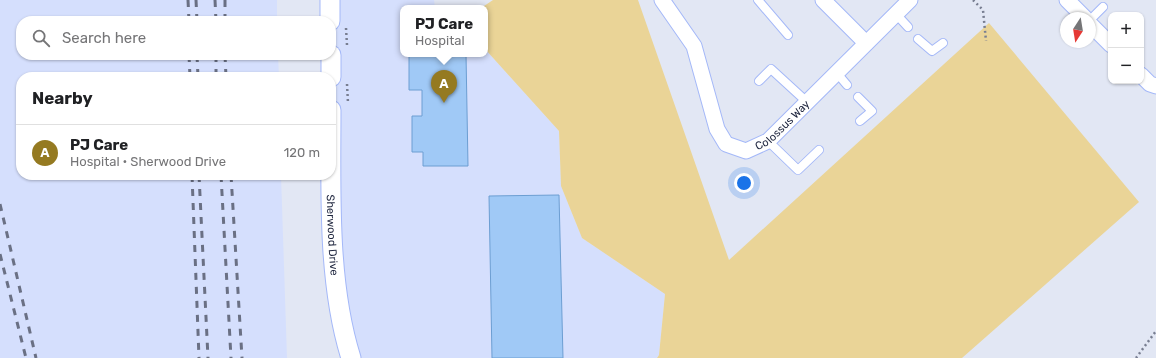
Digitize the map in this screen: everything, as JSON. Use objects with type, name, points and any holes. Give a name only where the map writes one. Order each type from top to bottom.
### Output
[{"type":"street","points":[[330,0],[336,16]]},
{"type":"street","name":"Colossus Way","points":[[662,0],[694,46],[717,129],[726,144],[746,151],[768,140],[910,0]]},
{"type":"street","points":[[823,0],[866,43]]},
{"type":"street","points":[[1067,0],[1078,12]]},
{"type":"street","points":[[1096,30],[1108,42]]},
{"type":"street","points":[[339,51],[339,77]]},
{"type":"street","points":[[1144,78],[1150,84],[1156,86]]},
{"type":"street","name":"Sherwood Drive","points":[[336,145],[339,109]]},
{"type":"street","name":"Sherwood Drive","points":[[333,180],[332,194],[335,275],[346,342],[351,358]]},
{"type":"lane","points":[[758,0],[788,35]]},
{"type":"lane","points":[[1096,14],[1103,7]]},
{"type":"lane","points":[[896,14],[908,27]]},
{"type":"lane","points":[[918,39],[932,51],[943,43]]},
{"type":"lane","points":[[759,81],[771,69],[807,102]]},
{"type":"lane","points":[[836,72],[847,85]]},
{"type":"lane","points":[[858,97],[872,110],[860,122]]},
{"type":"lane","points":[[768,140],[798,170],[819,150]]},
{"type":"path","points":[[973,0],[983,10],[986,41]]},
{"type":"path","points":[[338,22],[339,51]]},
{"type":"path","points":[[339,77],[339,109]]},
{"type":"path","points":[[1136,358],[1156,331]]},
{"type":"shaded area","points":[[0,0],[277,0],[277,16],[16,16],[16,60],[278,60],[279,72],[16,72],[16,180],[281,180],[287,358],[0,358]]},
{"type":"shaded area","points":[[330,0],[434,0],[435,5],[400,5],[400,57],[488,57],[488,52],[559,131],[561,186],[582,238],[665,294],[659,355],[657,358],[351,358],[331,194],[331,180],[336,180],[336,72],[330,72],[330,60],[336,60],[336,16],[330,16]]},
{"type":"shaded area","points":[[493,0],[638,0],[729,260],[989,23],[1139,202],[962,358],[657,358],[659,355],[665,294],[582,238],[561,186],[559,131],[488,52],[488,5],[486,5]]},
{"type":"building","points":[[409,57],[466,57],[468,166],[423,166],[423,152],[412,152],[412,116],[422,116],[422,90],[409,90]]},
{"type":"building","points":[[559,195],[563,358],[492,358],[489,196]]},
{"type":"railway","points":[[188,0],[189,16]]},
{"type":"railway","points":[[196,0],[197,16]]},
{"type":"railway","points":[[215,0],[216,16]]},
{"type":"railway","points":[[225,0],[225,16]]},
{"type":"railway","points":[[189,60],[190,72]]},
{"type":"railway","points":[[197,60],[198,72]]},
{"type":"railway","points":[[216,60],[216,72]]},
{"type":"railway","points":[[225,60],[226,72]]},
{"type":"railway","points":[[192,180],[199,358]]},
{"type":"railway","points":[[199,180],[208,358]]},
{"type":"railway","points":[[221,180],[231,358]]},
{"type":"railway","points":[[231,180],[242,358]]},
{"type":"railway","points":[[0,204],[36,358]]},
{"type":"railway","points":[[0,254],[26,358]]},
{"type":"place","name":"PJ Care","points":[[444,103]]}]
